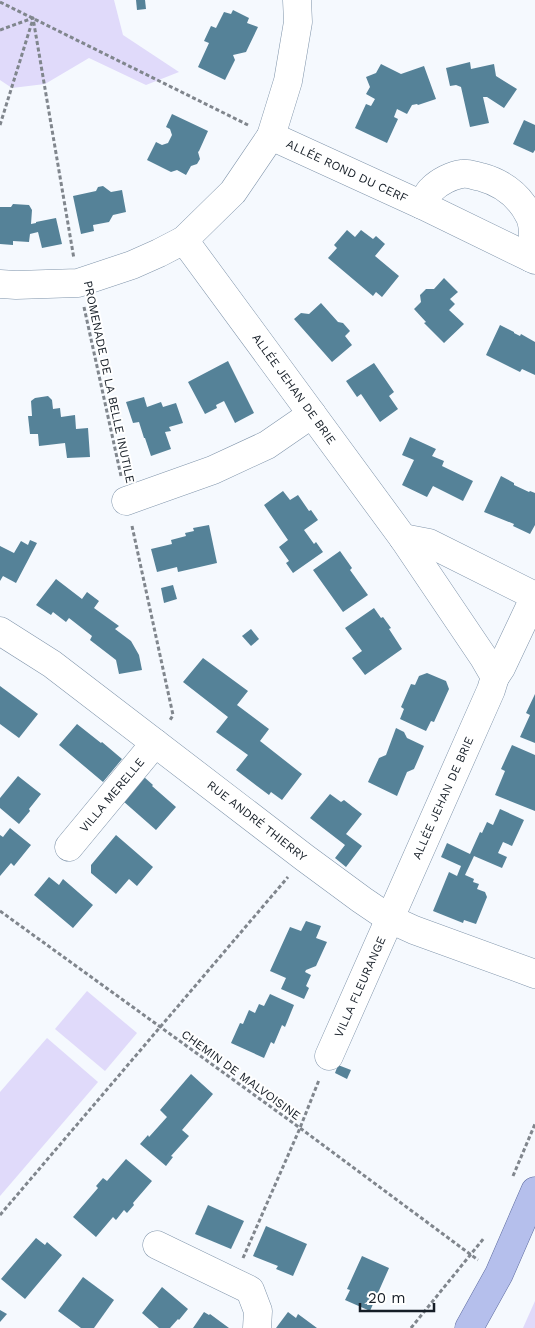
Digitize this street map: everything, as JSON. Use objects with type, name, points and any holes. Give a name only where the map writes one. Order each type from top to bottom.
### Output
[{"type":"main road","points":[[468,1328],[498,1274],[523,1185]]},
{"type":"street","points":[[271,136],[288,82],[298,22],[297,0]]},
{"type":"street","name":"ALLÉE ROND DU CERF","points":[[0,284],[78,283],[132,265],[184,240],[232,192],[271,136],[422,205],[533,259],[534,239],[531,218],[520,201],[508,189],[491,180],[462,174],[446,179],[431,189],[422,205]]},
{"type":"street","name":"ALLÉE JEHAN DE BRIE","points":[[184,240],[403,538],[484,658],[494,677]]},
{"type":"street","points":[[126,501],[212,470],[267,445],[312,414]]},
{"type":"street","name":"ALLÉE JEHAN DE BRIE","points":[[390,919],[491,690],[494,677],[501,668],[535,596],[430,543],[403,538]]},
{"type":"street","name":"RUE ANDRÉ THIERRY","points":[[0,631],[52,664],[304,858],[390,919],[414,930],[535,974]]},
{"type":"street","name":"VILLA MERELLE","points":[[69,847],[155,743]]},
{"type":"street","name":"VILLA FLEURANGE","points":[[329,1056],[390,919]]},
{"type":"street","points":[[157,1244],[250,1290],[258,1311],[256,1328]]},
{"type":"path","points":[[0,2],[271,136]]},
{"type":"path","points":[[0,30],[34,18]]},
{"type":"path","points":[[0,125],[34,18]]},
{"type":"path","name":"PROMENADE DE LA BELLE INUTILE","points":[[34,18],[78,283],[173,715],[155,743]]},
{"type":"path","points":[[0,1215],[304,858]]},
{"type":"path","name":"CHEMIN DE MALVOISINE","points":[[0,911],[300,1128],[471,1255]]},
{"type":"path","points":[[233,1281],[300,1128],[329,1056]]},
{"type":"path","points":[[523,1185],[535,1124]]},
{"type":"path","points":[[411,1328],[488,1234]]},
{"type":"shaded area","points":[[0,0],[114,0],[123,35],[179,72],[146,85],[89,58],[45,84],[12,88],[0,80]]},
{"type":"shaded area","points":[[87,991],[137,1033],[105,1071],[55,1029]]},
{"type":"shaded area","points":[[47,1038],[98,1082],[0,1196],[0,1092]]},
{"type":"shaded area","points":[[535,1301],[535,1328],[523,1328]]},
{"type":"building","points":[[136,0],[145,0],[146,9],[137,10]]},
{"type":"building","points":[[233,10],[249,18],[247,23],[258,27],[246,52],[233,55],[235,60],[225,80],[198,67],[209,43],[204,41],[211,26],[216,28],[224,12],[231,14]]},
{"type":"building","points":[[470,62],[471,69],[494,64],[496,76],[517,89],[504,108],[487,97],[483,97],[489,123],[470,127],[461,87],[456,85],[450,86],[446,68]]},
{"type":"building","points":[[381,64],[401,74],[424,66],[436,99],[412,105],[407,114],[397,109],[394,117],[398,119],[387,143],[355,128],[366,104],[371,106],[375,99],[366,94],[370,87],[366,77],[376,73]]},
{"type":"building","points":[[172,114],[208,131],[198,152],[200,159],[197,164],[191,166],[186,175],[177,170],[171,172],[147,160],[156,142],[162,145],[168,143],[172,135],[170,129],[166,127]]},
{"type":"building","points":[[524,120],[535,125],[535,150],[533,153],[513,144]]},
{"type":"building","points":[[103,186],[111,192],[122,190],[126,212],[113,215],[109,222],[93,225],[94,231],[81,234],[73,196],[96,191],[98,187]]},
{"type":"building","points":[[13,204],[29,205],[32,210],[31,224],[56,218],[62,244],[42,248],[38,232],[30,234],[29,242],[13,241],[13,245],[0,244],[0,207],[11,207]]},
{"type":"building","points":[[347,230],[355,237],[361,230],[373,239],[376,236],[385,244],[375,256],[399,276],[382,297],[376,292],[373,296],[328,258],[337,248],[334,245]]},
{"type":"building","points":[[444,278],[458,292],[450,299],[455,304],[449,310],[464,324],[444,343],[424,323],[426,322],[414,309],[421,302],[420,295],[426,289],[434,289]]},
{"type":"building","points":[[321,303],[338,322],[343,323],[350,331],[345,336],[352,345],[332,362],[294,319],[301,313],[309,314]]},
{"type":"building","points":[[500,325],[535,342],[535,375],[522,369],[520,372],[486,355]]},
{"type":"building","points":[[228,361],[254,413],[235,423],[224,401],[216,405],[217,408],[205,414],[188,382]]},
{"type":"building","points":[[374,363],[394,392],[389,396],[398,409],[380,422],[361,394],[357,397],[346,381]]},
{"type":"building","points":[[48,396],[52,400],[53,409],[60,408],[61,417],[75,415],[76,429],[88,428],[90,457],[67,458],[65,443],[39,446],[38,434],[30,434],[28,416],[32,416],[31,401],[35,398]]},
{"type":"building","points":[[144,397],[147,407],[161,402],[163,407],[176,403],[183,423],[169,427],[171,431],[165,432],[171,449],[151,456],[139,422],[133,423],[126,402]]},
{"type":"building","points":[[410,437],[436,449],[432,456],[444,461],[442,466],[473,481],[463,501],[433,486],[427,497],[402,485],[414,460],[402,455]]},
{"type":"building","points":[[501,476],[514,483],[514,485],[535,493],[535,525],[530,534],[513,526],[514,524],[484,512]]},
{"type":"building","points":[[283,491],[290,500],[298,495],[318,520],[304,530],[314,544],[316,542],[323,552],[293,573],[286,563],[289,561],[279,547],[288,540],[264,505]]},
{"type":"building","points":[[209,525],[217,563],[178,572],[177,567],[157,572],[151,549],[172,544],[171,540],[186,536],[185,533],[194,531],[193,528]]},
{"type":"building","points":[[30,540],[37,543],[16,583],[3,576],[0,581],[0,546],[14,553],[21,541],[28,545]]},
{"type":"building","points":[[340,551],[352,568],[350,570],[368,595],[343,612],[313,570]]},
{"type":"building","points":[[56,579],[82,599],[87,592],[99,601],[94,608],[119,626],[115,629],[131,641],[139,655],[142,670],[119,674],[116,660],[90,640],[92,636],[69,618],[66,622],[53,612],[51,615],[36,605]]},
{"type":"building","points":[[173,585],[177,599],[164,603],[161,588]]},
{"type":"building","points":[[374,608],[391,628],[389,629],[402,649],[365,675],[352,658],[362,651],[345,628]]},
{"type":"building","points":[[251,629],[259,639],[251,646],[242,636]]},
{"type":"building","points":[[203,658],[248,691],[237,705],[269,729],[260,741],[302,774],[282,800],[271,792],[269,795],[236,770],[248,755],[216,732],[228,717],[183,682]]},
{"type":"building","points":[[427,673],[446,681],[449,689],[434,722],[431,721],[426,731],[400,719],[404,709],[401,707],[411,684],[415,685],[419,676]]},
{"type":"building","points":[[0,686],[38,714],[19,738],[0,724]]},
{"type":"building","points":[[535,694],[535,743],[520,737],[530,715],[526,713]]},
{"type":"building","points":[[77,724],[122,759],[103,782],[59,745]]},
{"type":"building","points":[[396,728],[404,732],[407,738],[424,746],[414,769],[407,772],[397,796],[368,782],[379,758],[386,755]]},
{"type":"building","points":[[512,745],[535,755],[535,811],[495,795],[505,771],[501,769]]},
{"type":"building","points":[[18,776],[41,794],[19,824],[0,808],[0,798]]},
{"type":"building","points":[[144,777],[176,807],[156,830],[123,801]]},
{"type":"building","points":[[330,794],[341,802],[344,800],[362,814],[346,834],[362,846],[346,867],[335,858],[345,845],[310,818]]},
{"type":"building","points":[[500,809],[524,820],[512,846],[503,842],[498,853],[507,857],[502,868],[474,856],[465,875],[474,879],[473,882],[479,884],[477,889],[485,892],[487,897],[476,924],[464,920],[463,923],[433,911],[449,872],[457,876],[461,866],[441,857],[447,843],[470,854],[480,832],[482,833],[487,822],[493,825]]},
{"type":"building","points":[[10,828],[31,845],[14,866],[11,863],[0,876],[0,835],[3,837]]},
{"type":"building","points":[[116,835],[153,867],[137,886],[129,879],[116,894],[91,873],[91,865]]},
{"type":"building","points":[[49,877],[59,885],[63,879],[93,905],[73,928],[34,895]]},
{"type":"building","points":[[306,921],[321,926],[316,938],[327,942],[316,966],[305,972],[311,975],[306,986],[309,988],[304,999],[281,989],[286,978],[270,971],[290,927],[301,931]]},
{"type":"building","points":[[270,994],[294,1005],[285,1027],[282,1025],[274,1044],[271,1042],[264,1058],[231,1043],[240,1023],[243,1024],[249,1010],[255,1013],[259,1004],[264,1006]]},
{"type":"building","points":[[338,1065],[351,1070],[347,1079],[335,1073]]},
{"type":"building","points":[[191,1074],[213,1094],[182,1130],[189,1136],[171,1156],[173,1157],[166,1166],[140,1144],[167,1117],[160,1110]]},
{"type":"building","points":[[126,1159],[152,1181],[127,1213],[124,1210],[116,1220],[113,1217],[96,1237],[73,1217],[98,1188],[96,1186],[103,1178],[107,1181]]},
{"type":"building","points":[[208,1205],[244,1221],[231,1249],[195,1234]]},
{"type":"building","points":[[266,1226],[307,1244],[293,1276],[276,1269],[278,1266],[253,1256]]},
{"type":"building","points":[[36,1238],[45,1245],[47,1242],[62,1255],[25,1299],[1,1279]]},
{"type":"building","points":[[362,1256],[389,1268],[370,1311],[345,1300],[350,1290],[347,1289]]},
{"type":"building","points":[[83,1277],[114,1300],[94,1328],[81,1328],[58,1311]]},
{"type":"building","points":[[162,1287],[188,1309],[170,1328],[159,1328],[142,1313]]},
{"type":"building","points":[[0,1310],[7,1314],[0,1322]]},
{"type":"building","points":[[204,1312],[210,1314],[229,1328],[193,1328]]},
{"type":"building","points":[[288,1312],[296,1318],[298,1314],[317,1328],[276,1328]]}]
